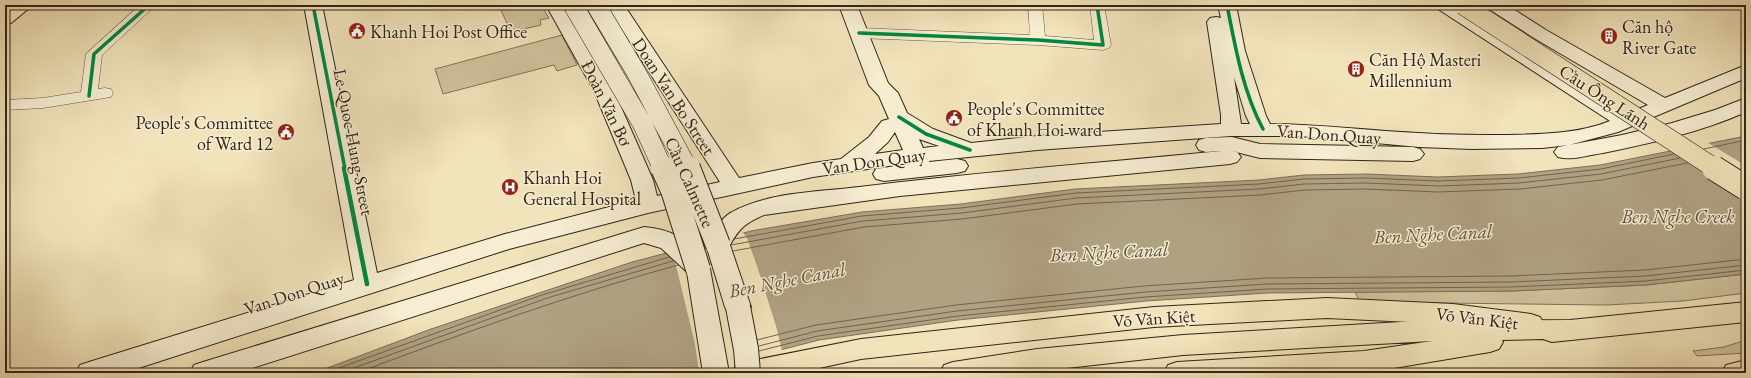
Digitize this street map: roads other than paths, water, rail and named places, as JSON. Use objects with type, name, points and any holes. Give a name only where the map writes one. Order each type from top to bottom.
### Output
[{"type":"main road","points":[[5,19],[24,5]]},
{"type":"main road","name":"Le Quoc Hung Street","points":[[313,5],[367,284]]},
{"type":"main road","name":"Đoàn Văn Bơ","points":[[555,5],[604,91],[642,180],[648,205]]},
{"type":"main road","name":"Cầu Calmette","points":[[573,5],[643,125],[673,190],[698,269],[716,373]]},
{"type":"main road","name":"Cầu Calmette","points":[[596,5],[636,72],[685,162],[718,245],[738,307],[746,349],[748,373]]},
{"type":"main road","name":"Doan Van Bo Street","points":[[615,5],[733,186]]},
{"type":"main road","points":[[848,5],[879,85],[877,95],[894,121],[912,163]]},
{"type":"main road","points":[[1213,5],[1230,120]]},
{"type":"main road","points":[[1227,5],[1236,51],[1259,121]]},
{"type":"main road","points":[[1444,5],[1625,121]]},
{"type":"main road","name":"Cầu Ông Lãnh","points":[[1463,5],[1746,188]]},
{"type":"main road","name":"Cầu Ông Lãnh","points":[[1480,5],[1746,175]]},
{"type":"main road","points":[[1495,5],[1540,34],[1662,106]]},
{"type":"main road","name":"Van Don Quay","points":[[138,373],[417,282],[579,236],[732,199],[844,179],[970,150],[1230,120],[1259,121],[1299,130],[1434,141],[1534,141],[1569,138],[1611,128],[1746,71]]},
{"type":"main road","points":[[1579,92],[1621,82]]},
{"type":"main road","name":"Van Don Quay","points":[[89,373],[367,284],[505,242],[648,205],[733,186],[845,165],[912,163],[1178,146],[1232,144],[1260,151],[1487,156],[1542,155],[1601,148],[1635,140],[1701,122],[1746,104]]},
{"type":"main road","points":[[894,121],[970,150]]},
{"type":"main road","points":[[845,165],[876,144],[894,121]]},
{"type":"main road","points":[[718,245],[726,230],[738,218],[758,209],[776,205],[900,188],[1238,156],[1260,151]]},
{"type":"main road","points":[[203,373],[636,237],[650,236],[663,239],[673,245],[698,269]]},
{"type":"main road","name":"Võ Văn Kiệt","points":[[745,373],[862,349],[1154,317],[1327,308],[1453,314],[1566,329]]},
{"type":"main road","name":"Võ Văn Kiệt","points":[[1177,373],[1364,362],[1566,329],[1746,312]]},
{"type":"main road","points":[[953,373],[1037,360],[1183,345],[1418,332],[1566,329]]},
{"type":"main road","points":[[1735,373],[1746,371]]},
{"type":"street","points":[[5,105],[32,105],[97,94],[94,54],[149,5]]},
{"type":"street","points":[[1035,5],[1038,40]]},
{"type":"street","points":[[859,33],[1103,44],[1098,5]]},
{"type":"water","name":"Ben Nghe Creek","points":[[1746,136],[1746,274],[1646,285],[1512,291],[1267,293],[1146,301],[958,320],[819,340],[691,373],[314,373],[431,329],[632,262],[751,231],[862,212],[961,204],[1075,189],[1259,180],[1304,175],[1366,174],[1438,177],[1518,174],[1600,165]]},
{"type":"place","name":"Khanh Hoi Post Office","points":[[357,31]]},
{"type":"place","name":"Căn hộ River Gate","points":[[1609,36]]},
{"type":"place","name":"Căn Hộ Masteri Millennium","points":[[1356,69]]},
{"type":"place","name":"People's Committee of Khanh Hoi ward","points":[[954,118]]},
{"type":"place","name":"People's Committee of Ward 12","points":[[286,132]]},
{"type":"place","name":"Khanh Hoi General Hospital","points":[[510,187]]},
{"type":"water label","name":"Ben Nghe Canal","points":[[1433,234]]},
{"type":"water label","name":"Ben Nghe Canal","points":[[1109,252]]},
{"type":"water label","name":"Ben Nghe Canal","points":[[787,280]]}]
